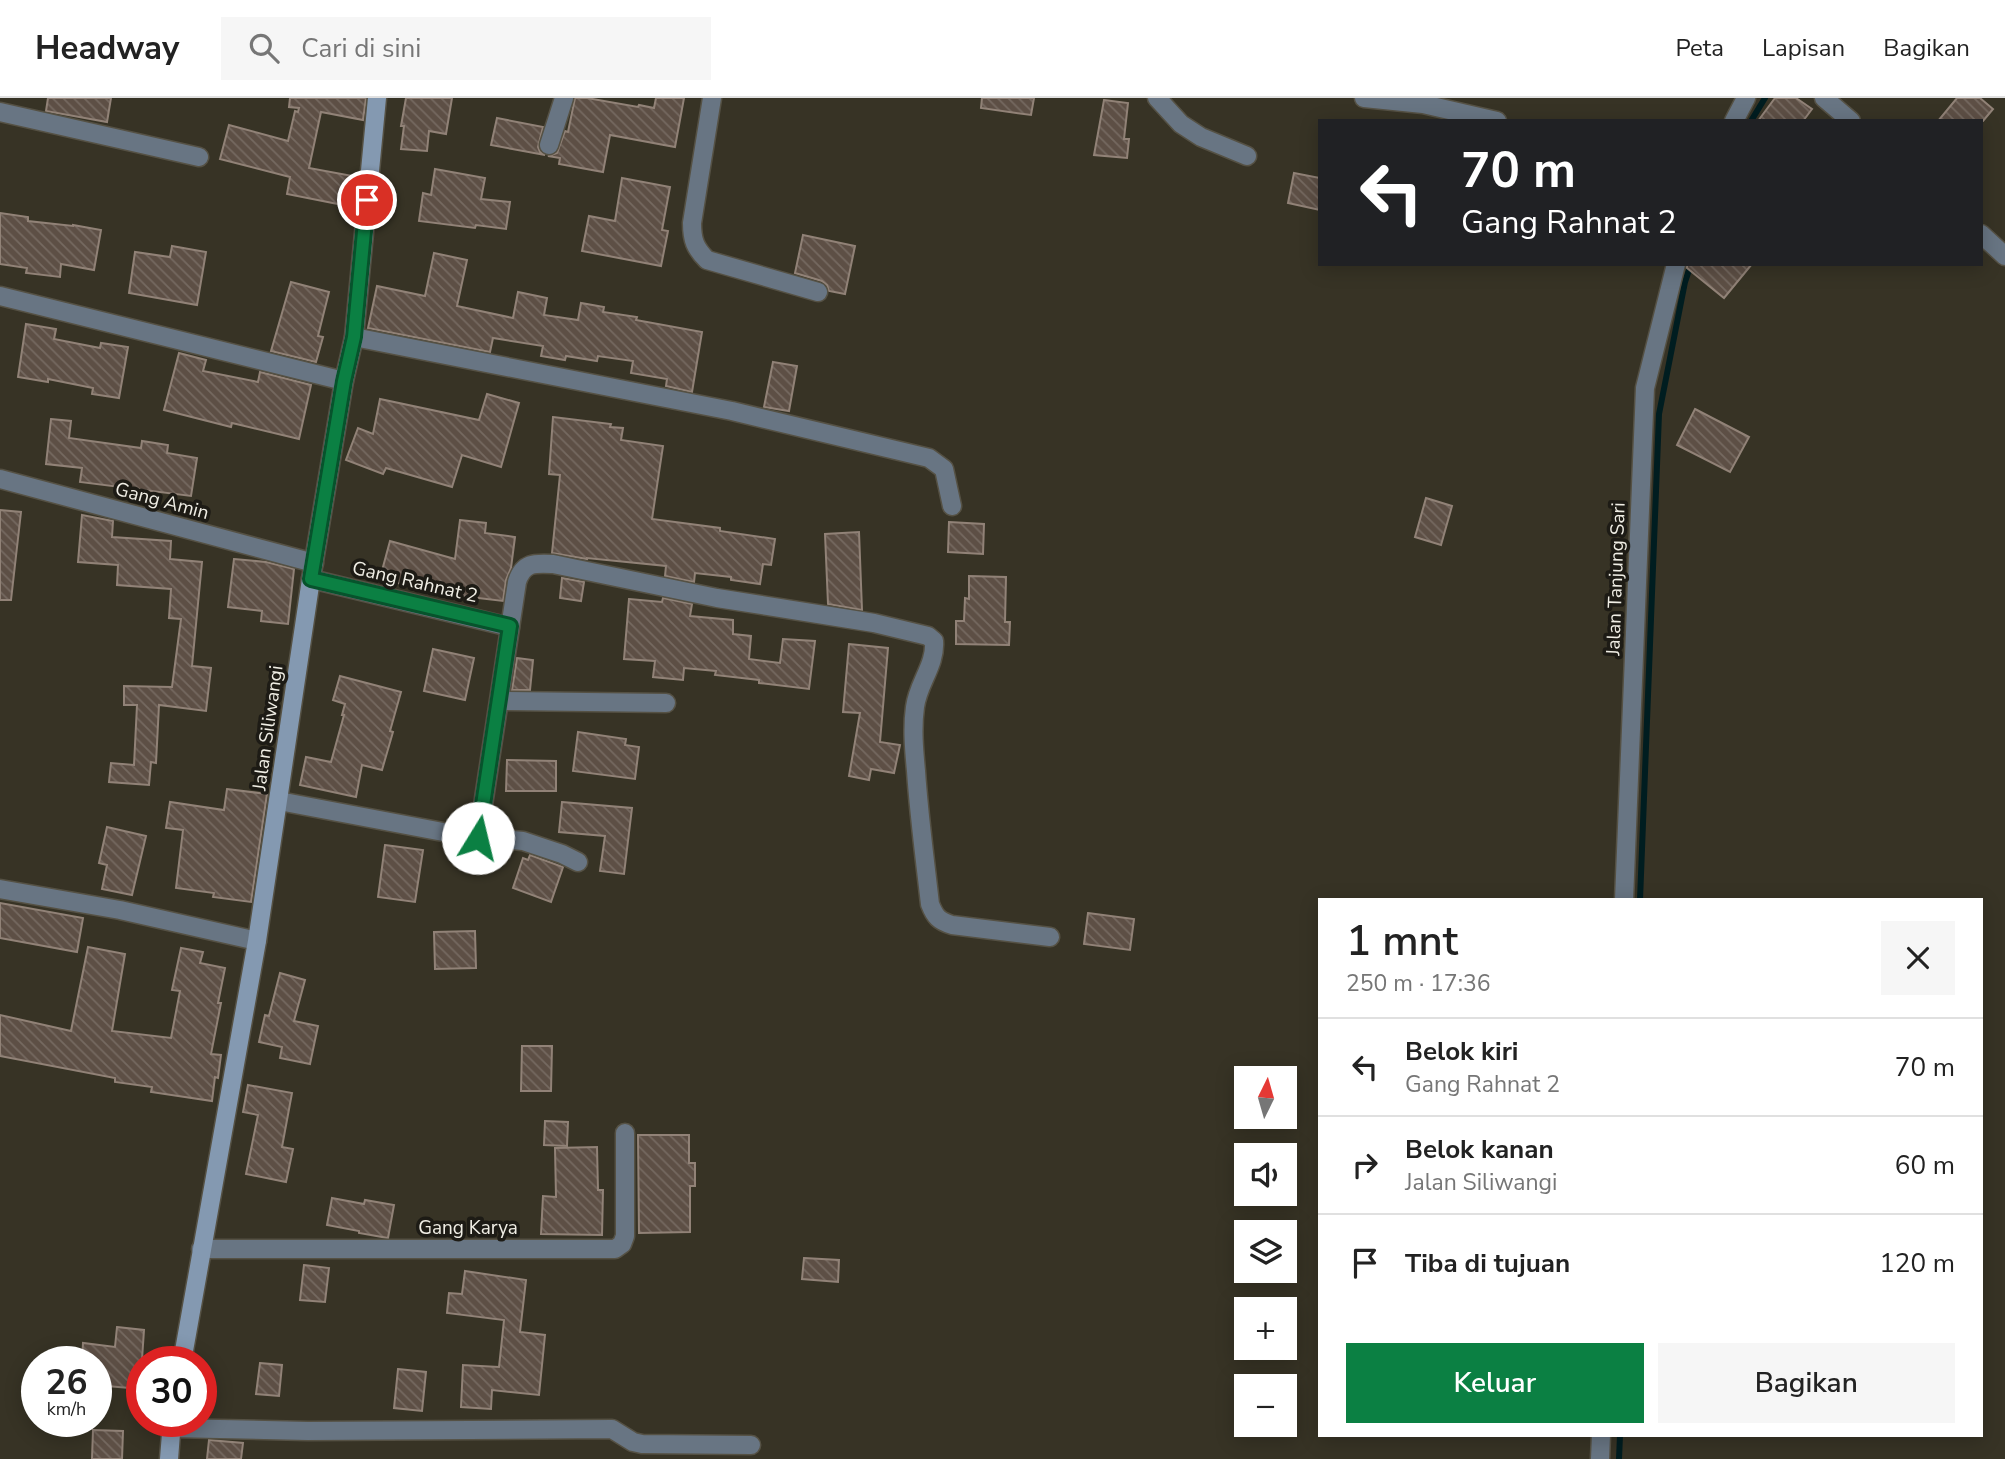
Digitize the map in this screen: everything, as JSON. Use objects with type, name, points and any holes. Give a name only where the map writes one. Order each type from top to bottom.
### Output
[{"type":"street","name":"Jalan Siliwangi","points":[[185,1346],[257,941],[312,571],[354,337],[377,98]]},
{"type":"street","points":[[549,145],[564,98]]},
{"type":"street","points":[[712,98],[692,223],[692,239],[697,250],[707,260],[818,292]]},
{"type":"street","points":[[1157,98],[1181,124],[1201,137],[1247,156]]},
{"type":"street","points":[[1363,98],[1423,104],[1488,119]]},
{"type":"street","points":[[1735,119],[1746,98]]},
{"type":"street","points":[[1824,98],[1849,119]]},
{"type":"street","points":[[0,112],[199,158]]},
{"type":"street","points":[[1983,236],[2005,256]]},
{"type":"street","name":"Jalan Tanjung Sari","points":[[1624,898],[1645,388],[1676,266]]},
{"type":"street","points":[[0,296],[344,381]]},
{"type":"street","points":[[354,337],[732,411],[929,458],[944,469],[952,506]]},
{"type":"street","name":"Gang Amin","points":[[0,480],[312,571]]},
{"type":"street","points":[[478,838],[520,572],[537,563],[553,564],[717,598],[874,623],[928,636],[934,640],[932,662],[919,689],[915,705],[914,736],[919,811],[930,904],[934,915],[952,925],[1050,937]]},
{"type":"street","name":"Gang Rahnat 2","points":[[312,571],[510,626]]},
{"type":"street","points":[[500,701],[666,703]]},
{"type":"street","points":[[279,801],[478,838],[523,841],[562,853],[578,862]]},
{"type":"street","points":[[0,889],[120,910],[257,941]]},
{"type":"street","name":"Gang Karya","points":[[201,1249],[615,1249],[622,1244],[625,1236],[625,1133]]},
{"type":"street","points":[[217,1426],[308,1431],[611,1429],[642,1444],[751,1445]]},
{"type":"street","points":[[169,1459],[170,1437]]},
{"type":"street","points":[[1600,1459],[1601,1437]]},
{"type":"building","points":[[48,98],[111,98],[107,122],[46,111]]},
{"type":"building","points":[[290,98],[366,98],[363,120],[321,112],[309,168],[358,177],[353,207],[287,194],[290,177],[220,159],[229,125],[288,141],[295,111],[298,112],[299,108],[289,107]]},
{"type":"building","points":[[406,98],[452,98],[446,134],[429,131],[427,151],[401,149],[404,126],[401,126]]},
{"type":"building","points":[[575,98],[654,108],[656,98],[684,98],[675,147],[610,135],[603,172],[559,164],[560,158],[548,156],[557,153],[565,131],[568,132]]},
{"type":"building","points":[[982,98],[1034,98],[1031,115],[981,108]]},
{"type":"building","points":[[1775,98],[1796,98],[1812,109],[1804,119],[1759,119]]},
{"type":"building","points":[[1957,98],[1980,98],[1993,109],[1983,121],[1940,119]]},
{"type":"building","points":[[1104,100],[1128,103],[1124,139],[1129,139],[1127,158],[1094,155]]},
{"type":"building","points":[[497,118],[543,127],[538,147],[545,155],[491,145]]},
{"type":"building","points":[[435,169],[485,178],[481,199],[510,202],[506,229],[419,221],[423,193],[431,195]]},
{"type":"building","points":[[1294,173],[1318,178],[1318,210],[1288,203]]},
{"type":"building","points":[[622,178],[670,187],[662,230],[668,231],[661,266],[582,251],[589,216],[615,221]]},
{"type":"building","points":[[0,213],[28,217],[28,221],[101,230],[94,270],[61,264],[60,277],[26,273],[27,268],[0,264]]},
{"type":"building","points":[[803,235],[855,246],[845,294],[829,291],[822,281],[795,273]]},
{"type":"building","points":[[172,246],[206,252],[197,305],[129,293],[135,252],[170,257]]},
{"type":"building","points":[[434,253],[467,260],[457,306],[513,318],[518,292],[547,298],[544,315],[578,320],[581,303],[604,307],[603,312],[637,317],[636,320],[702,332],[692,392],[666,386],[667,379],[631,373],[633,361],[598,356],[597,361],[566,356],[565,360],[541,356],[543,346],[493,338],[490,352],[368,328],[377,286],[425,296]]},
{"type":"building","points":[[1687,266],[1750,266],[1724,298]]},
{"type":"building","points":[[291,282],[329,292],[318,336],[323,337],[316,362],[271,351]]},
{"type":"building","points":[[26,324],[56,329],[54,339],[100,348],[101,343],[128,347],[119,398],[92,394],[93,388],[48,379],[48,382],[18,377]]},
{"type":"building","points":[[179,353],[206,360],[203,371],[258,382],[260,372],[311,385],[299,439],[232,423],[231,427],[164,410]]},
{"type":"building","points":[[773,362],[797,366],[789,411],[764,407]]},
{"type":"building","points":[[487,394],[519,403],[501,467],[462,455],[452,487],[386,468],[383,474],[346,460],[358,428],[373,434],[380,399],[479,420]]},
{"type":"building","points":[[1695,409],[1749,437],[1730,472],[1677,445]]},
{"type":"building","points":[[553,417],[611,424],[610,427],[623,428],[621,440],[663,446],[652,519],[775,539],[771,565],[763,564],[760,584],[695,573],[694,582],[665,576],[666,566],[552,553],[560,475],[549,474]]},
{"type":"building","points":[[51,419],[71,421],[69,438],[141,448],[142,441],[168,445],[167,453],[197,458],[191,496],[80,482],[82,468],[46,464]]},
{"type":"building","points":[[1426,498],[1452,506],[1441,545],[1415,537]]},
{"type":"building","points":[[0,510],[21,512],[11,600],[0,600]]},
{"type":"building","points":[[82,515],[113,521],[112,537],[171,541],[170,559],[202,562],[192,666],[211,668],[206,711],[159,705],[156,763],[151,762],[149,785],[109,782],[111,763],[134,765],[137,705],[124,705],[124,686],[172,687],[181,619],[169,618],[171,589],[117,585],[118,565],[78,562]]},
{"type":"building","points":[[460,520],[486,523],[485,533],[515,537],[503,601],[444,596],[380,578],[390,541],[455,559]]},
{"type":"building","points":[[949,522],[984,524],[983,554],[948,552]]},
{"type":"building","points":[[859,532],[862,610],[828,604],[825,534]]},
{"type":"building","points":[[234,559],[266,562],[294,569],[288,624],[261,621],[262,611],[228,607]]},
{"type":"building","points":[[969,576],[1006,577],[1005,622],[1010,622],[1009,645],[956,644],[956,621],[964,621],[965,598],[969,599]]},
{"type":"building","points":[[562,578],[584,582],[581,601],[560,598]]},
{"type":"building","points":[[663,598],[692,604],[690,616],[733,620],[733,634],[751,636],[749,659],[780,663],[783,639],[815,641],[809,689],[759,683],[759,680],[715,675],[716,671],[684,668],[683,680],[653,677],[655,661],[624,659],[629,599],[662,602]]},
{"type":"building","points":[[849,644],[888,648],[880,742],[900,745],[894,773],[871,769],[869,780],[849,776],[860,713],[843,712]]},
{"type":"building","points":[[433,649],[474,658],[465,700],[424,691]]},
{"type":"building","points":[[517,658],[533,660],[530,690],[512,690]]},
{"type":"building","points":[[340,676],[401,692],[382,770],[362,765],[356,797],[300,785],[306,757],[331,762],[344,715],[345,704],[333,700]]},
{"type":"building","points":[[578,732],[626,739],[625,745],[639,747],[635,779],[573,771]]},
{"type":"building","points":[[507,760],[556,761],[556,791],[506,791]]},
{"type":"building","points":[[227,789],[267,794],[251,902],[176,888],[183,830],[166,828],[170,802],[224,810]]},
{"type":"building","points":[[562,802],[632,808],[624,874],[600,871],[605,836],[559,832]]},
{"type":"building","points":[[107,827],[146,836],[132,895],[102,889],[107,865],[99,863]]},
{"type":"building","points":[[385,845],[423,850],[415,902],[378,897]]},
{"type":"building","points":[[530,855],[563,867],[551,902],[513,888],[523,858],[528,860]]},
{"type":"building","points":[[0,903],[83,918],[77,952],[0,938]]},
{"type":"building","points":[[1088,913],[1134,919],[1130,950],[1084,944]]},
{"type":"building","points":[[475,931],[476,968],[435,969],[434,932]]},
{"type":"building","points":[[88,947],[125,954],[112,1031],[171,1038],[180,991],[172,990],[181,948],[203,952],[200,963],[225,968],[211,1054],[221,1055],[212,1101],[151,1092],[152,1087],[115,1082],[115,1078],[0,1056],[0,1015],[71,1031]]},
{"type":"building","points":[[280,973],[305,980],[294,1021],[318,1026],[310,1064],[280,1058],[282,1047],[259,1042],[265,1015],[269,1016]]},
{"type":"building","points":[[522,1046],[552,1046],[551,1091],[521,1091]]},
{"type":"building","points":[[248,1085],[292,1093],[282,1147],[293,1149],[286,1182],[246,1174],[258,1115],[243,1112]]},
{"type":"building","points":[[545,1121],[568,1122],[567,1146],[544,1145]]},
{"type":"building","points":[[638,1135],[689,1135],[689,1163],[695,1163],[695,1186],[690,1186],[690,1232],[639,1233]]},
{"type":"building","points":[[597,1147],[598,1190],[603,1190],[602,1235],[541,1234],[543,1196],[556,1197],[555,1148]]},
{"type":"building","points":[[332,1198],[364,1204],[365,1200],[394,1205],[388,1238],[327,1225]]},
{"type":"building","points":[[804,1258],[839,1260],[838,1282],[802,1279]]},
{"type":"building","points":[[304,1265],[329,1268],[325,1302],[300,1300]]},
{"type":"building","points":[[465,1271],[526,1280],[520,1332],[545,1335],[539,1395],[492,1390],[491,1409],[461,1407],[463,1365],[499,1367],[504,1320],[447,1313],[449,1293],[462,1294]]},
{"type":"building","points":[[117,1327],[144,1330],[143,1346],[126,1346],[126,1388],[112,1386],[112,1347],[115,1347]]},
{"type":"building","points":[[83,1343],[107,1346],[83,1346]]},
{"type":"building","points":[[260,1363],[282,1365],[279,1396],[256,1394]]},
{"type":"building","points":[[398,1369],[426,1372],[422,1411],[394,1408]]},
{"type":"building","points":[[112,1431],[123,1431],[122,1459],[92,1459],[93,1437],[112,1437]]},
{"type":"building","points":[[209,1440],[243,1443],[241,1459],[207,1459]]},
{"type":"waterway","points":[[1752,119],[1765,98]]},
{"type":"waterway","points":[[1640,898],[1659,414],[1690,266]]},
{"type":"waterway","points":[[1619,1459],[1620,1437]]},
{"type":"route","points":[[367,200],[354,337],[344,381],[311,579],[510,626],[478,838]]}]
